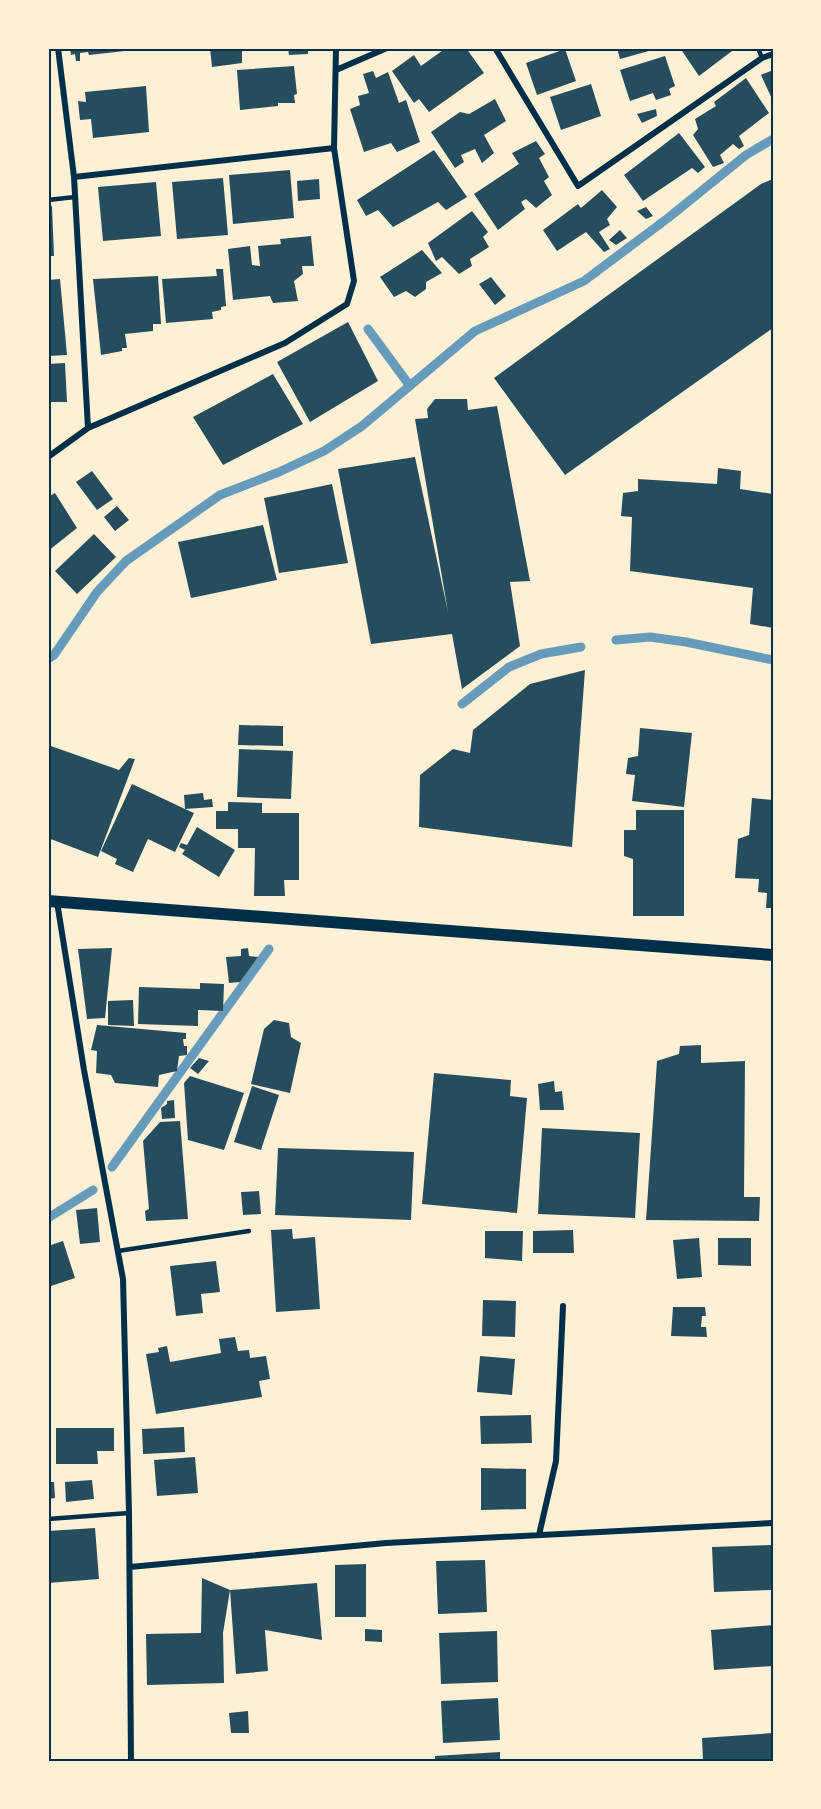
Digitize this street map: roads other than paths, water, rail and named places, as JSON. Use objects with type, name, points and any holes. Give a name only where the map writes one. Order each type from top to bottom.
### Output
[{"type":"main road","points":[[52,901],[773,955]]},
{"type":"street","points":[[58,48],[74,177],[88,428]]},
{"type":"street","points":[[48,457],[88,428],[285,343],[347,304],[354,281],[334,147],[336,48]]},
{"type":"street","points":[[336,70],[387,48]]},
{"type":"street","points":[[495,48],[578,186],[762,58],[773,54]]},
{"type":"street","points":[[74,177],[334,147]]},
{"type":"street","points":[[52,901],[123,1279],[130,1567],[130,1761]]},
{"type":"street","points":[[539,1535],[556,1461],[562,1306]]},
{"type":"street","points":[[130,1567],[386,1543],[773,1523]]},
{"type":"lane","points":[[758,48],[762,58]]},
{"type":"lane","points":[[48,200],[75,197]]},
{"type":"lane","points":[[118,1251],[249,1231]]},
{"type":"lane","points":[[48,1520],[129,1513]]},
{"type":"waterway","points":[[48,659],[54,655],[97,592],[126,561],[220,495],[279,472],[324,451],[362,426],[475,331],[584,281],[668,218],[746,155],[773,139]]},
{"type":"waterway","points":[[368,329],[410,386]]},
{"type":"waterway","points":[[616,640],[650,637],[773,660]]},
{"type":"waterway","points":[[462,704],[509,667],[541,654],[581,647]]},
{"type":"waterway","points":[[112,1167],[269,949]]},
{"type":"waterway","points":[[48,1218],[93,1190]]}]
